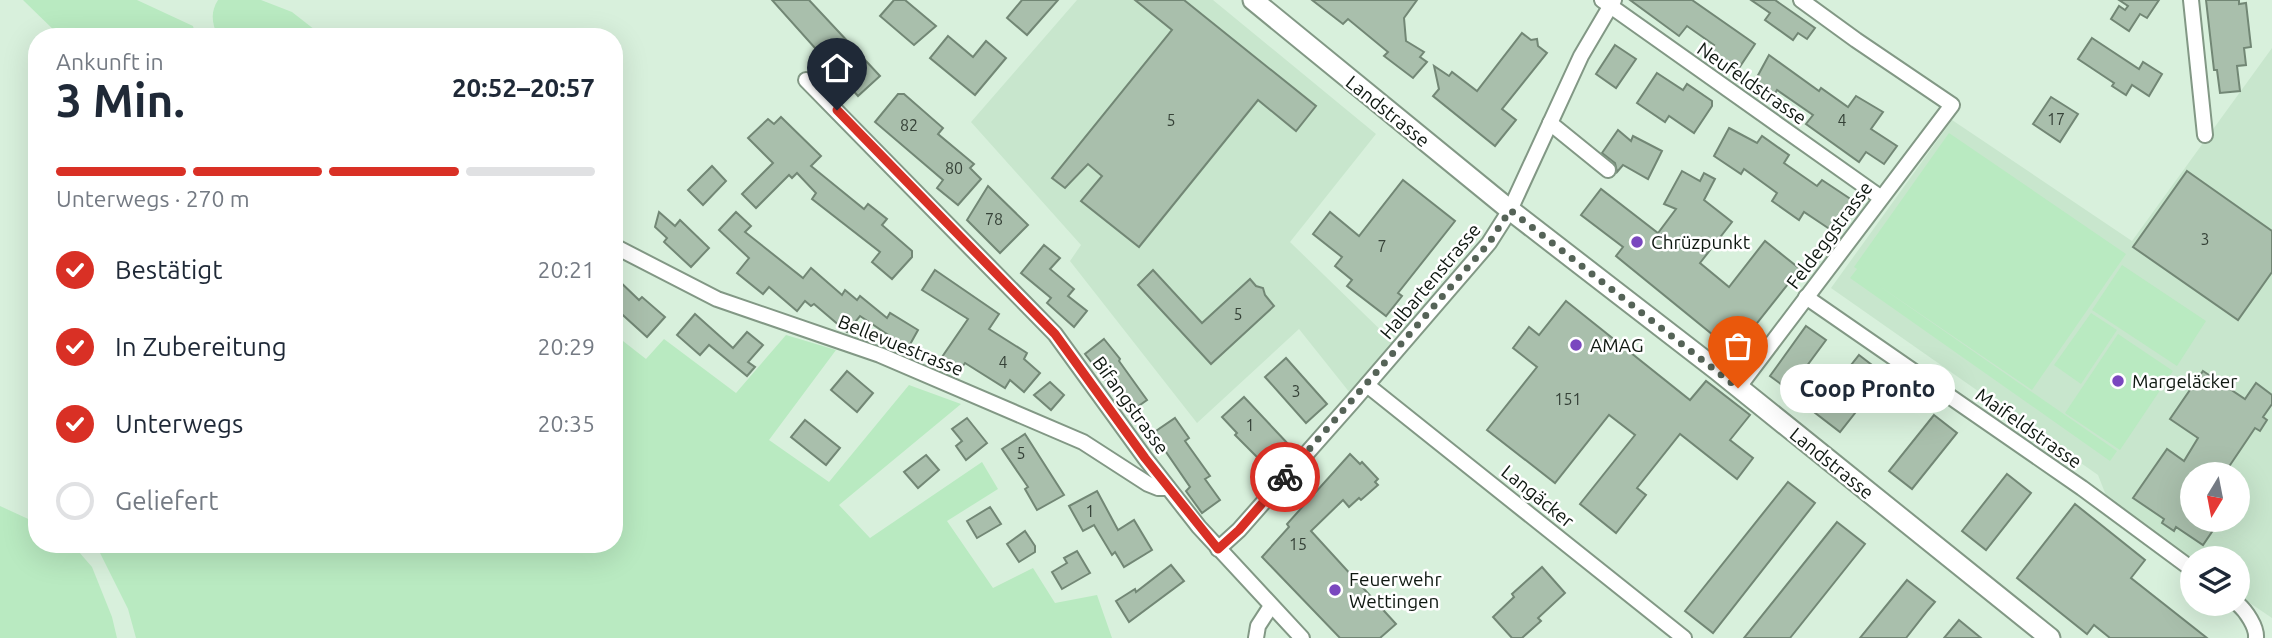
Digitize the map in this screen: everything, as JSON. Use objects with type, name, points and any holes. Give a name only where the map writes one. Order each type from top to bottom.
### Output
[{"type":"main road","name":"Landstrasse","points":[[1253,0],[1510,210],[1738,388],[2050,638]]},
{"type":"street","name":"Feldeggstrasse","points":[[1738,388],[1952,105],[1801,0]]},
{"type":"street","points":[[2191,0],[2205,135]]},
{"type":"street","name":"Halbartenstrasse","points":[[1218,549],[1248,520],[1489,243],[1510,210],[1609,2]]},
{"type":"street","name":"Neufeldstrasse","points":[[1609,2],[1880,197]]},
{"type":"street","name":"Bifangstrasse","points":[[806,80],[1055,334],[1168,488],[1218,549],[1302,638]]},
{"type":"street","points":[[1550,123],[1608,170]]},
{"type":"street","name":"Bellevuestrasse","points":[[623,251],[717,299],[867,350],[1001,405],[1083,442],[1148,484],[1168,488]]},
{"type":"street","name":"Maifeldstrasse","points":[[1806,297],[2082,488],[2180,560]]},
{"type":"street","name":"Langäcker","points":[[1367,385],[1684,638]]},
{"type":"street","points":[[1256,638],[1258,626],[1271,606]]},
{"type":"street","points":[[2247,616],[2257,635]]},
{"type":"shaded area","points":[[23,0],[137,0],[194,28],[52,28]]},
{"type":"shaded area","points":[[218,0],[261,0],[292,12],[312,28],[214,28],[214,9]]},
{"type":"shaded area","points":[[1077,0],[1213,0],[1376,134],[1290,242],[1394,343],[1350,393],[1299,329],[1197,423],[1070,261],[1081,245],[971,122]]},
{"type":"shaded area","name":"Margeläcker","points":[[2272,48],[2272,618],[2250,603],[2250,546],[2180,546],[2180,554],[2109,503],[2098,475],[1831,288],[1952,120],[2132,241]]},
{"type":"shaded area","points":[[1949,133],[2126,254],[2032,390],[1875,283],[2117,451],[2110,461],[1850,278],[1857,269],[1854,267]]},
{"type":"shaded area","points":[[2122,265],[2206,321],[2177,366],[2092,310]]},
{"type":"shaded area","points":[[2091,313],[2117,330],[2081,384],[2054,365]]},
{"type":"shaded area","points":[[2118,334],[2173,371],[2120,450],[2065,413]]},
{"type":"shaded area","points":[[786,335],[836,350],[769,440],[829,482],[909,385],[961,404],[839,505],[870,538],[982,462],[998,489],[947,521],[993,588],[1033,568],[1055,603],[1097,595],[1112,638],[136,638],[128,609],[100,553],[623,553],[623,341],[646,359],[664,339],[736,393]]},
{"type":"shaded area","points":[[0,506],[28,519],[28,553],[80,553],[92,567],[112,617],[117,638],[0,638]]},
{"type":"building","points":[[772,0],[809,0],[880,76],[858,96]]},
{"type":"building","points":[[894,0],[905,0],[936,26],[914,45],[880,16]]},
{"type":"building","points":[[1022,0],[1058,0],[1027,35],[1007,18]]},
{"type":"building","points":[[1135,0],[1184,0],[1316,106],[1296,131],[1258,100],[1139,247],[1081,201],[1102,176],[1088,164],[1065,188],[1052,178],[1172,30]]},
{"type":"building","points":[[1312,0],[1417,0],[1404,18],[1406,41],[1424,52],[1420,57],[1427,62],[1413,78],[1384,56],[1388,52],[1348,19],[1343,24]]},
{"type":"building","points":[[1630,0],[1692,0],[1755,44],[1739,68],[1730,62],[1725,68],[1707,55],[1714,45],[1687,26],[1679,36]]},
{"type":"building","points":[[1751,0],[1775,0],[1815,28],[1807,39],[1798,33],[1793,40],[1765,20],[1770,13]]},
{"type":"building","points":[[2119,0],[2159,0],[2147,18],[2140,14],[2129,31],[2111,19],[2119,6],[2125,10],[2128,6]]},
{"type":"building","points":[[2206,0],[2239,0],[2239,4],[2246,3],[2251,47],[2244,48],[2246,65],[2237,66],[2240,91],[2220,93],[2217,70],[2214,70]]},
{"type":"building","points":[[1522,33],[1531,40],[1537,39],[1538,46],[1547,53],[1502,109],[1516,120],[1495,146],[1433,96],[1439,89],[1434,66],[1449,76],[1452,72],[1477,91]]},
{"type":"building","points":[[948,36],[973,57],[986,41],[1006,58],[975,95],[930,58]]},
{"type":"building","points":[[2092,38],[2139,69],[2143,62],[2162,74],[2149,96],[2132,85],[2126,95],[2112,86],[2114,83],[2078,59]]},
{"type":"building","points":[[1615,45],[1636,59],[1616,88],[1596,74]]},
{"type":"building","points":[[1769,55],[1819,91],[1821,88],[1848,107],[1856,96],[1883,112],[1871,129],[1897,146],[1884,164],[1866,152],[1859,162],[1806,124],[1813,115],[1777,90],[1773,97],[1756,85],[1759,81],[1756,79]]},
{"type":"building","points":[[1657,73],[1683,90],[1687,84],[1712,101],[1712,106],[1694,133],[1669,116],[1665,122],[1637,103]]},
{"type":"building","points":[[898,94],[904,94],[943,128],[938,134],[974,164],[970,168],[981,179],[958,205],[937,188],[943,180],[875,122]]},
{"type":"building","points":[[2051,97],[2078,114],[2060,142],[2033,124]]},
{"type":"building","points":[[781,117],[821,156],[811,166],[864,209],[868,204],[887,219],[882,225],[912,251],[912,257],[892,279],[872,262],[880,252],[812,199],[816,193],[797,173],[792,178],[789,175],[756,208],[742,194],[773,163],[748,138],[768,119],[774,124]]},
{"type":"building","points":[[1729,128],[1757,143],[1762,136],[1789,155],[1784,163],[1817,186],[1822,180],[1852,200],[1831,230],[1804,212],[1799,220],[1772,201],[1777,193],[1744,169],[1741,174],[1714,156]]},
{"type":"building","points":[[1618,130],[1631,141],[1633,136],[1662,151],[1648,179],[1623,165],[1617,172],[1615,163],[1602,153]]},
{"type":"building","points":[[712,166],[726,181],[703,205],[688,190]]},
{"type":"building","points":[[1682,171],[1700,181],[1704,173],[1715,179],[1704,200],[1732,222],[1700,263],[1729,287],[1765,241],[1800,269],[1734,352],[1616,256],[1623,247],[1581,215],[1601,189],[1658,233],[1676,209],[1664,204]]},
{"type":"building","points":[[2187,171],[2272,231],[2272,272],[2238,320],[2133,247]]},
{"type":"building","points":[[1403,180],[1455,221],[1398,293],[1402,296],[1386,316],[1347,286],[1352,280],[1335,266],[1342,257],[1313,234],[1330,212],[1359,236]]},
{"type":"building","points":[[988,186],[1028,225],[1000,253],[967,220]]},
{"type":"building","points":[[659,212],[675,226],[680,220],[709,248],[691,267],[664,242],[667,238],[655,227]]},
{"type":"building","points":[[736,212],[751,226],[745,232],[803,278],[811,268],[842,295],[845,290],[857,300],[860,296],[887,318],[890,313],[918,330],[908,348],[860,316],[847,332],[814,304],[811,306],[805,301],[797,311],[769,287],[763,294],[737,273],[749,258],[719,230]]},
{"type":"building","points":[[1044,245],[1060,258],[1050,269],[1074,289],[1068,296],[1087,311],[1074,327],[1047,303],[1051,298],[1021,273]]},
{"type":"building","points":[[935,270],[999,314],[989,329],[1027,353],[1024,359],[1040,373],[1024,392],[1010,380],[1005,388],[965,363],[960,370],[942,357],[968,319],[922,290]]},
{"type":"building","points":[[1153,270],[1202,323],[1250,279],[1256,286],[1263,288],[1274,306],[1211,364],[1138,285]]},
{"type":"building","points":[[623,285],[639,300],[642,297],[665,317],[647,337],[623,315]]},
{"type":"building","points":[[1566,301],[1690,400],[1706,381],[1750,415],[1730,440],[1753,458],[1737,479],[1680,434],[1637,488],[1646,495],[1616,533],[1580,504],[1635,435],[1609,415],[1555,483],[1487,430],[1537,367],[1513,348],[1529,327],[1539,335]]},
{"type":"building","points":[[695,314],[733,348],[747,332],[763,345],[748,362],[755,367],[747,376],[709,345],[700,355],[677,335]]},
{"type":"building","points":[[1806,326],[1826,340],[1789,390],[1770,376]]},
{"type":"building","points":[[1104,339],[1147,400],[1130,412],[1085,354]]},
{"type":"building","points":[[1859,355],[1885,375],[1840,432],[1814,412]]},
{"type":"building","points":[[1286,358],[1327,404],[1306,423],[1265,377]]},
{"type":"building","points":[[847,371],[873,393],[857,412],[831,390]]},
{"type":"building","points":[[2203,371],[2245,399],[2256,383],[2272,395],[2272,404],[2263,417],[2267,420],[2260,431],[2255,428],[2232,462],[2180,462],[2180,530],[2176,527],[2174,531],[2162,523],[2164,519],[2133,498],[2167,449],[2184,461],[2198,438],[2170,419]]},
{"type":"building","points":[[1050,382],[1064,395],[1051,410],[1034,395]]},
{"type":"building","points":[[1244,397],[1290,446],[1267,467],[1235,435],[1237,433],[1222,417]]},
{"type":"building","points":[[1934,415],[1957,433],[1912,489],[1889,471]]},
{"type":"building","points":[[967,418],[987,443],[966,460],[956,446],[962,441],[952,429]]},
{"type":"building","points":[[1175,418],[1189,438],[1185,441],[1210,476],[1205,479],[1220,500],[1202,513],[1186,491],[1190,487],[1153,433]]},
{"type":"building","points":[[805,420],[840,448],[826,465],[791,437]]},
{"type":"building","points":[[1025,434],[1064,495],[1037,510],[1025,489],[1028,487],[1002,449]]},
{"type":"building","points":[[1350,454],[1378,479],[1375,482],[1378,485],[1349,507],[1343,500],[1311,531],[1396,624],[1380,638],[1340,638],[1262,557],[1289,527],[1287,524]]},
{"type":"building","points":[[926,455],[939,470],[918,488],[904,472]]},
{"type":"building","points":[[2007,474],[2031,493],[1986,550],[1962,531]]},
{"type":"building","points":[[1788,482],[1815,503],[1713,633],[1685,611]]},
{"type":"building","points":[[1097,491],[1118,530],[1134,520],[1152,550],[1124,567],[1115,552],[1112,555],[1094,525],[1083,531],[1069,506]]},
{"type":"building","points":[[2075,504],[2145,560],[2131,578],[2207,638],[2110,638],[2094,625],[2087,634],[2017,578]]},
{"type":"building","points":[[990,507],[1001,524],[977,538],[967,521]]},
{"type":"building","points":[[1837,522],[1865,544],[1790,638],[1744,638]]},
{"type":"building","points":[[1025,531],[1035,546],[1035,552],[1019,562],[1007,544]]},
{"type":"building","points":[[2184,532],[2212,532],[2203,545]]},
{"type":"building","points":[[1077,551],[1090,573],[1062,589],[1052,572],[1067,563],[1064,558]]},
{"type":"building","points":[[1171,565],[1184,581],[1129,622],[1116,601],[1135,589],[1136,592]]},
{"type":"building","points":[[1542,567],[1565,593],[1538,618],[1541,621],[1522,638],[1512,638],[1493,617],[1514,597],[1512,594]]},
{"type":"building","points":[[1907,580],[1935,602],[1906,638],[1860,638]]},
{"type":"building","points":[[1959,620],[1981,638],[1944,638]]},
{"type":"way so far","points":[[1285,477],[1489,243],[1510,210],[1738,388]]},
{"type":"place","name":"Chrüzpunkt","points":[[1637,242]]},
{"type":"place","name":"AMAG","points":[[1576,345]]},
{"type":"place","name":"Margeläcker","points":[[2118,381]]},
{"type":"place","name":"Coop Pronto","points":[[1738,388]]},
{"type":"place","name":"Feuerwehr Wettingen","points":[[1335,590]]},
{"type":"route","points":[[837,110],[1055,334],[1145,458],[1218,549],[1239,530],[1285,477]]}]
